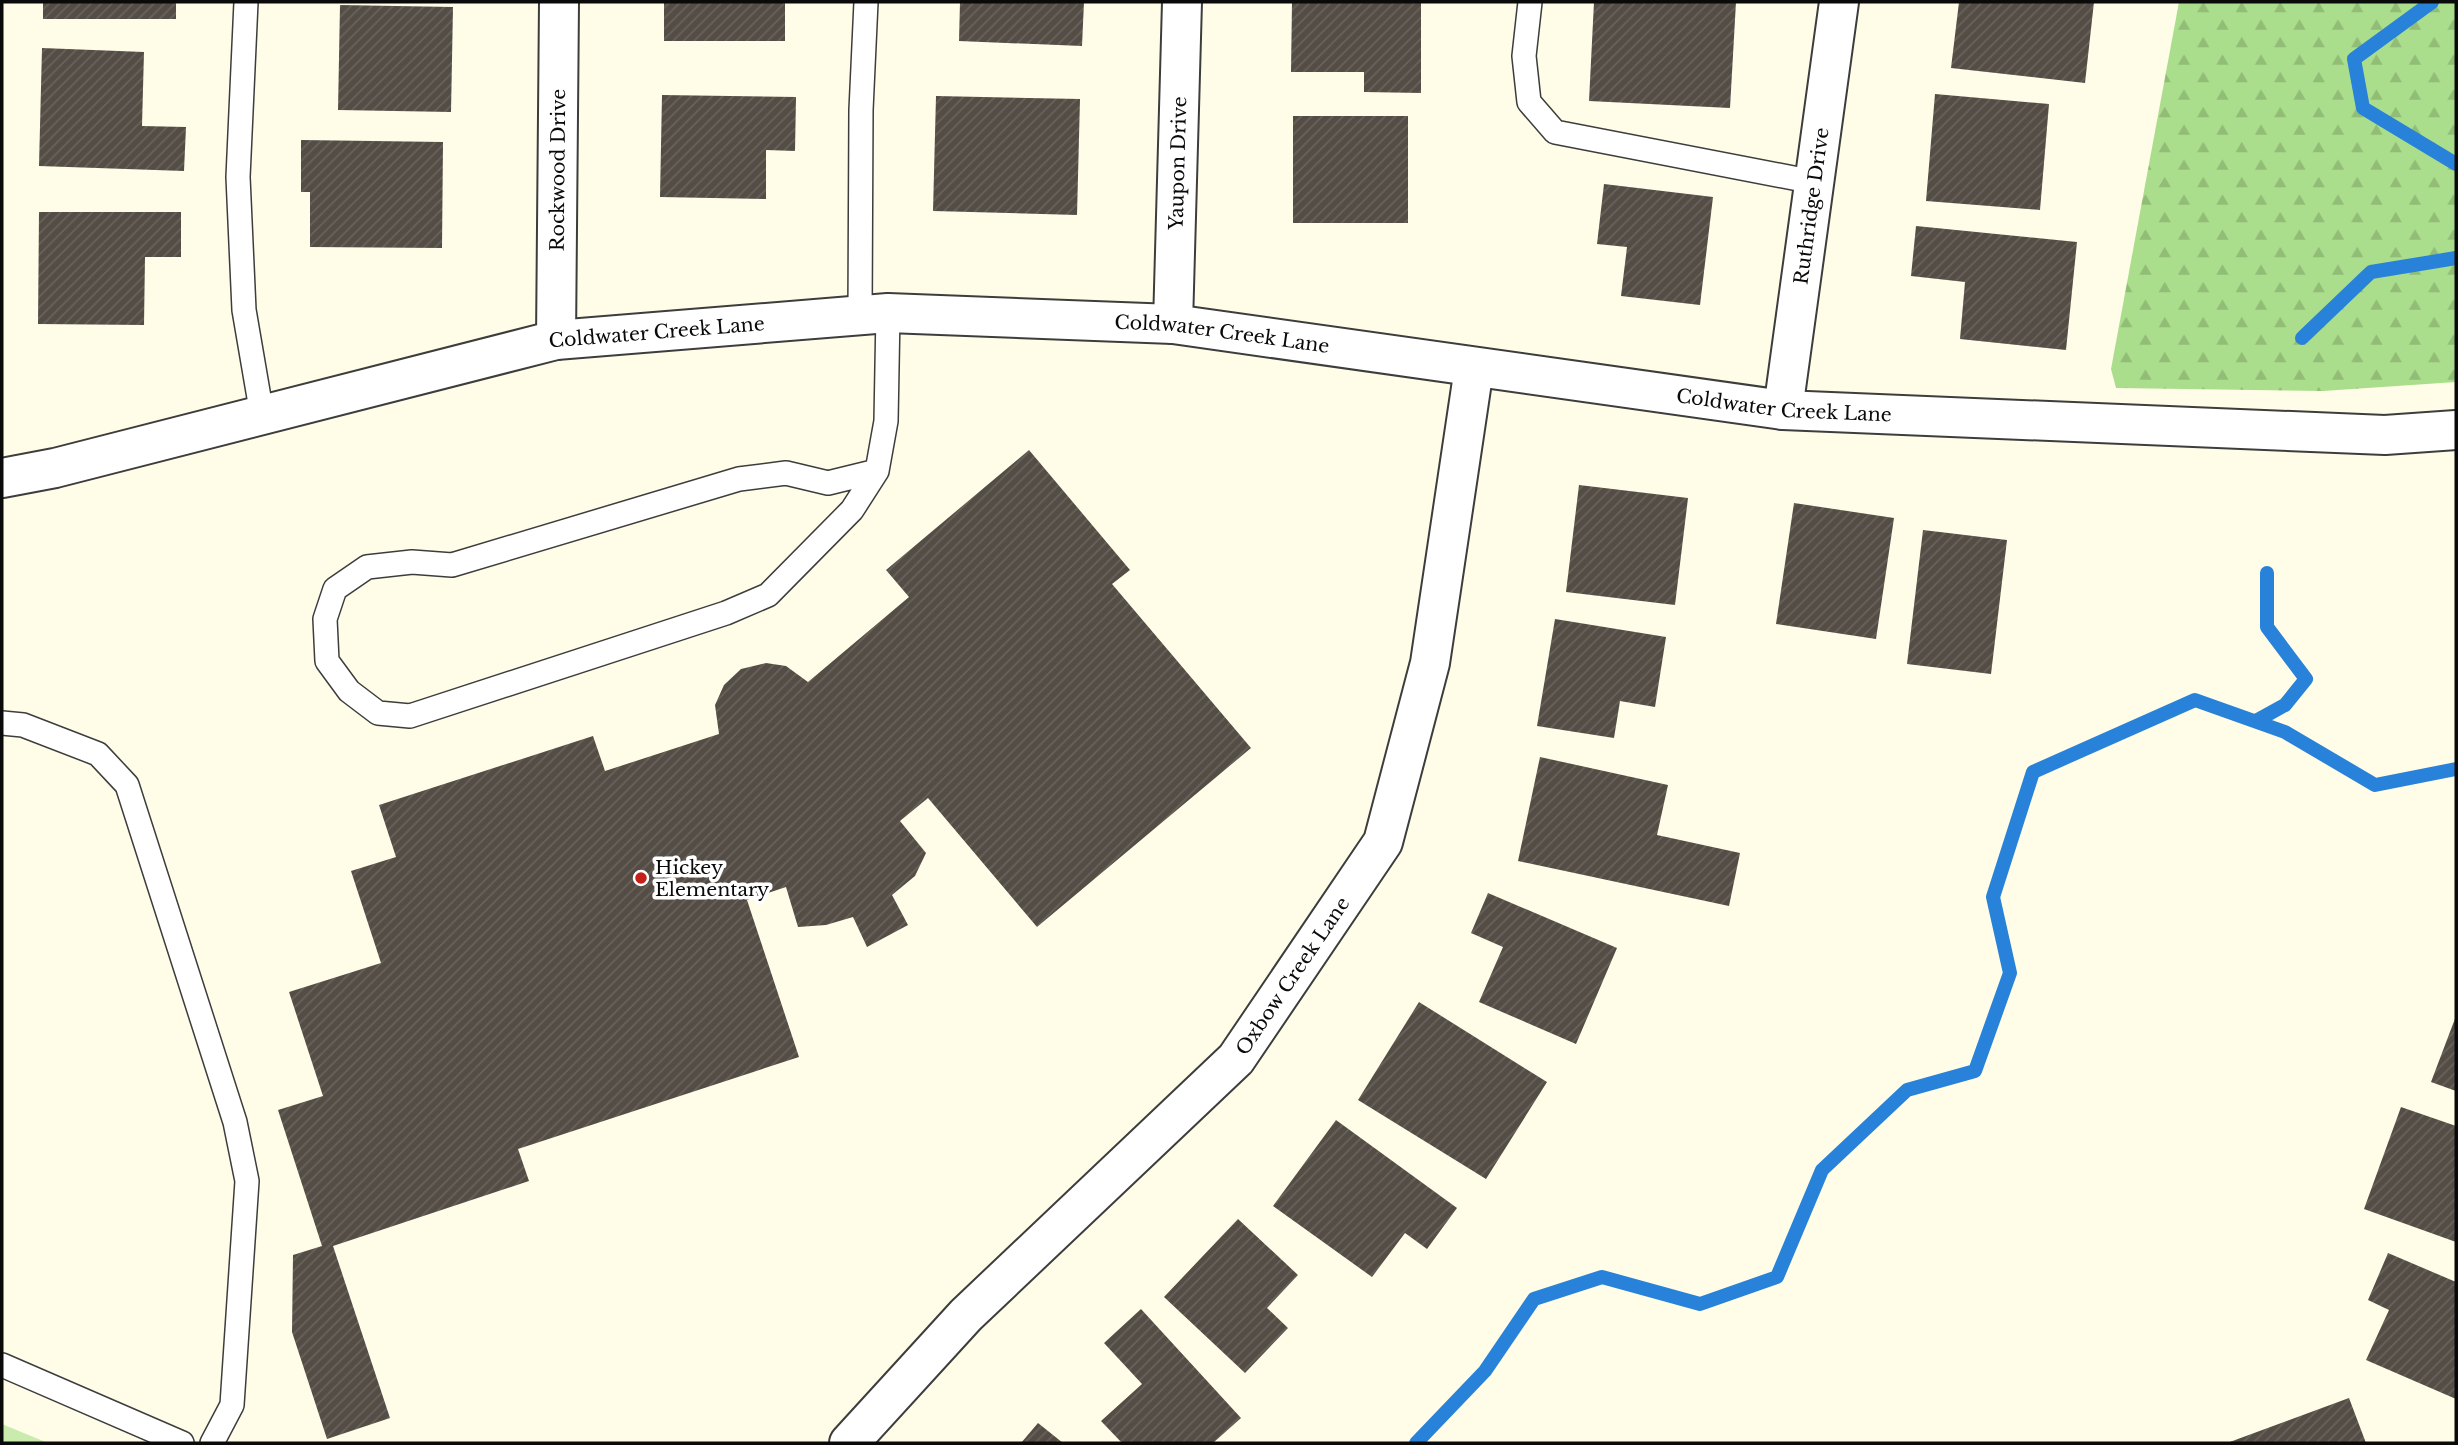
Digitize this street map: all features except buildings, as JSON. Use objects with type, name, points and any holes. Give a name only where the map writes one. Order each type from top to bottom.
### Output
[{"type":"street","name":"Rockwood Drive","points":[[556,340],[559,2]]},
{"type":"street","name":"Yaupon Drive","points":[[1173,324],[1182,2]]},
{"type":"street","name":"Ruthridge Drive","points":[[1783,410],[1839,2]]},
{"type":"street","name":"Coldwater Creek Lane","points":[[2,478],[55,468],[556,340],[874,314],[1173,324],[1783,410],[2374,434],[2456,430]]},
{"type":"street","name":"Oxbow Creek Lane","points":[[849,1443],[966,1315],[1236,1059],[1384,842],[1430,663],[1474,368]]},
{"type":"lane","points":[[246,2],[238,177],[244,310],[262,415]]},
{"type":"lane","points":[[866,2],[862,110],[874,314],[886,421],[877,471],[852,510],[768,595],[726,613],[410,716],[378,713],[349,691],[327,660],[325,619],[335,589],[367,567],[412,562],[452,565],[738,479],[786,474],[828,483],[877,471]]},
{"type":"lane","points":[[1530,2],[1524,56],[1529,102],[1555,132],[1814,182]]},
{"type":"lane","points":[[2,723],[23,725],[98,754],[127,785],[235,1122],[247,1181],[232,1405],[212,1443]]},
{"type":"lane","points":[[2,1365],[183,1443]]},
{"type":"green space","points":[[2179,2],[2456,2],[2456,382],[2323,391],[2116,388],[2111,369]]},
{"type":"green space","points":[[2,1424],[48,1443],[2,1443]]},
{"type":"waterway","points":[[2432,2],[2354,59],[2363,108],[2456,164]]},
{"type":"waterway","points":[[2302,338],[2371,272],[2456,258]]},
{"type":"waterway","points":[[2256,721],[2285,705],[2306,679],[2267,627],[2267,573]]},
{"type":"waterway","points":[[1416,1443],[1485,1371],[1534,1299],[1602,1277],[1700,1304],[1777,1277],[1822,1170],[1907,1090],[1975,1071],[2010,973],[1993,897],[2033,772],[2195,700],[2285,732],[2375,785],[2456,769]]},
{"type":"place","name":"Hickey Elementary","points":[[641,878]]}]
